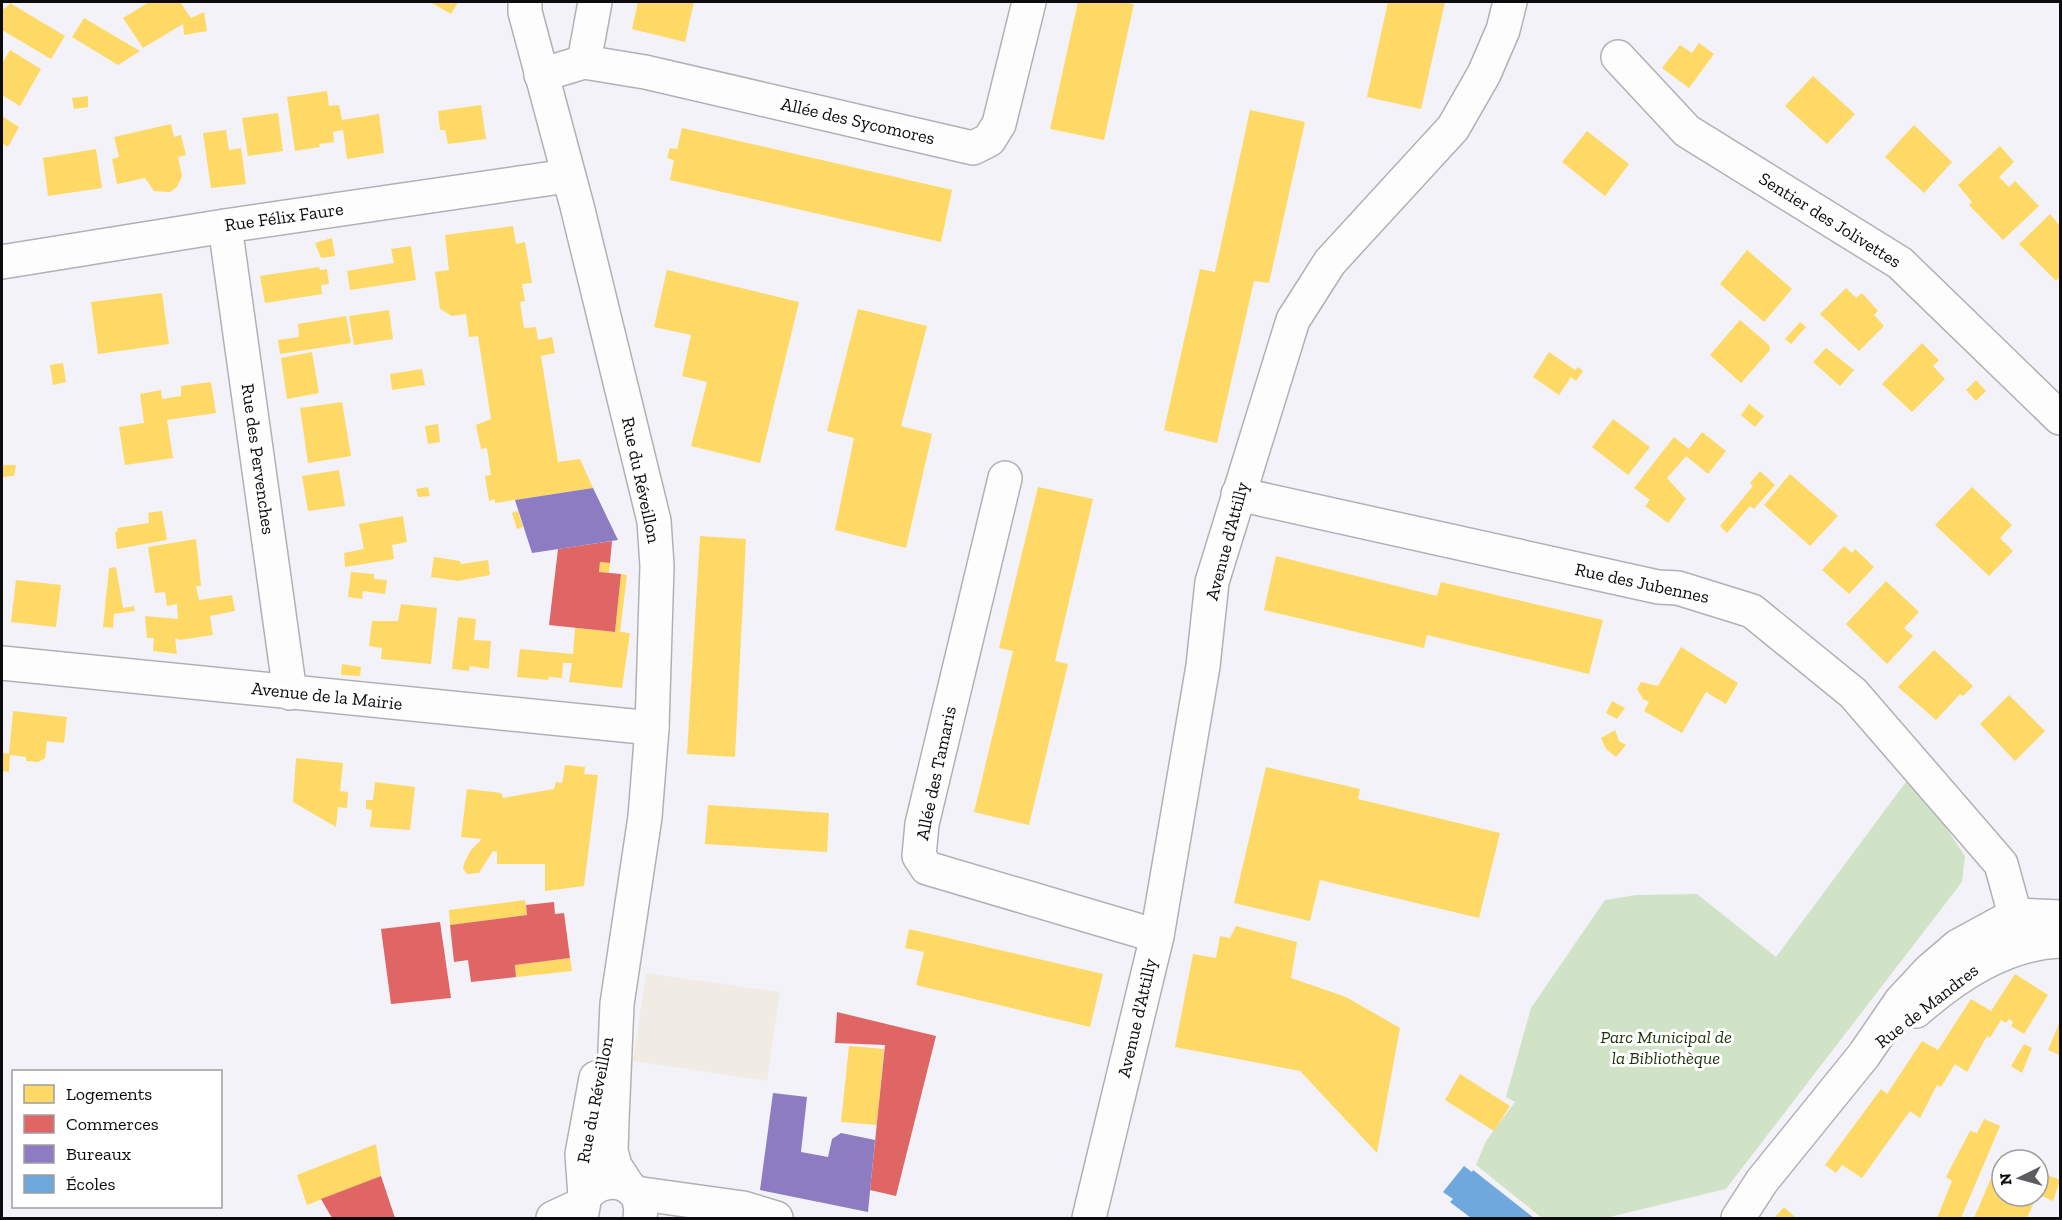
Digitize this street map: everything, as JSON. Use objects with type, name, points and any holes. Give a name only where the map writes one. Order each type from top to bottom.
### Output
[{"type":"street","name":"Rue du Réveillon","points":[[525,2],[525,12],[567,176],[577,206],[654,521],[657,566],[652,728],[645,817],[617,1004],[611,1151],[615,1166],[634,1199]]},
{"type":"street","points":[[541,75],[584,62],[595,2]]},
{"type":"street","name":"Allée des Sycomores","points":[[584,62],[645,72],[973,148],[989,140],[999,124],[1029,2]]},
{"type":"street","name":"Avenue d'Attilly","points":[[1089,1218],[1157,936],[1203,666],[1212,582],[1293,320],[1330,262],[1453,128],[1484,74],[1503,30],[1510,2]]},
{"type":"street","name":"Sentier des Jolivettes","points":[[1618,57],[1687,131],[1900,263],[2061,418]]},
{"type":"street","name":"Rue Félix Faure","points":[[2,262],[225,226],[567,176]]},
{"type":"street","name":"Rue des Pervenches","points":[[225,226],[290,693]]},
{"type":"street","name":"Allée des Tamaris","points":[[1005,478],[922,824],[919,856],[927,868],[1157,936]]},
{"type":"street","name":"Rue des Jubennes","points":[[1238,494],[1658,587],[1678,588],[1752,611],[1853,693],[1869,711],[2001,864],[2015,915]]},
{"type":"street","name":"Avenue de la Mairie","points":[[2,663],[652,728]]},
{"type":"street","points":[[2015,915],[2061,917]]},
{"type":"street","name":"Rue de Mandres","points":[[1738,1218],[1762,1181],[1864,1055],[1901,1001],[1929,971],[1958,946],[2015,915]]},
{"type":"street","name":"Rue de Mandres","points":[[1864,1055],[1937,993],[1983,962],[2044,942],[2061,941]]},
{"type":"street","name":"Rue du Réveillon","points":[[575,1210],[582,1154],[600,1055],[617,1004]]},
{"type":"street","points":[[575,1210],[599,1183],[619,1182],[634,1199],[743,1208],[776,1218]]},
{"type":"shaded area","points":[[646,973],[780,992],[767,1081],[633,1061]]},
{"type":"green space","name":"Parc Municipal de la Bibliothèque","points":[[1911,775],[1965,856],[1962,882],[1726,1189],[1605,1218],[1542,1218],[1476,1165],[1486,1141],[1515,1102],[1506,1097],[1531,1008],[1605,900],[1636,895],[1697,894],[1776,957]]},
{"type":"building: Logements","points":[[149,2],[180,2],[191,18],[204,12],[207,31],[184,35],[183,24],[143,48],[123,18]]},
{"type":"building: Logements","points":[[430,2],[458,2],[451,14]]},
{"type":"building: Logements","points":[[638,2],[694,2],[685,42],[632,29]]},
{"type":"building: Logements","points":[[1078,2],[1134,4],[1104,140],[1050,129]]},
{"type":"building: Logements","points":[[1388,2],[1445,2],[1421,109],[1367,97]]},
{"type":"building: Logements","points":[[10,3],[65,36],[51,59],[2,30],[2,7],[5,9]]},
{"type":"building: Logements","points":[[84,18],[140,51],[118,65],[72,37]]},
{"type":"building: Logements","points":[[1699,43],[1714,54],[1689,88],[1662,68],[1680,45],[1692,53]]},
{"type":"building: Logements","points":[[10,50],[41,69],[20,106],[2,95],[2,64]]},
{"type":"building: Logements","points":[[1813,76],[1855,114],[1827,144],[1785,106]]},
{"type":"building: Logements","points":[[327,91],[329,106],[339,105],[342,120],[379,114],[384,153],[347,159],[343,130],[333,132],[334,142],[295,151],[287,97]]},
{"type":"building: Logements","points":[[88,96],[88,107],[74,109],[72,98]]},
{"type":"building: Logements","points":[[481,105],[486,139],[448,144],[445,130],[440,130],[438,111]]},
{"type":"building: Logements","points":[[1250,110],[1305,122],[1269,283],[1254,281],[1217,443],[1164,430],[1200,269],[1215,272]]},
{"type":"building: Logements","points":[[278,113],[283,151],[248,156],[242,118]]},
{"type":"building: Logements","points":[[2,116],[19,127],[8,147],[2,143]]},
{"type":"building: Logements","points":[[171,124],[174,137],[181,135],[186,155],[178,157],[182,176],[177,187],[170,192],[154,191],[145,178],[117,184],[112,159],[119,157],[114,137]]},
{"type":"building: Logements","points":[[1914,125],[1952,162],[1924,193],[1885,157]]},
{"type":"building: Logements","points":[[682,128],[952,190],[941,242],[670,180],[674,160],[667,158],[670,148],[677,149]]},
{"type":"building: Logements","points":[[226,130],[229,150],[241,148],[246,184],[211,188],[203,133]]},
{"type":"building: Logements","points":[[1587,131],[1629,164],[1605,196],[1562,162]]},
{"type":"building: Logements","points":[[2000,146],[2014,162],[1999,177],[2009,187],[2015,181],[2039,206],[2003,240],[1969,205],[1972,202],[1958,185]]},
{"type":"building: Logements","points":[[96,149],[102,188],[48,196],[43,158]]},
{"type":"building: Logements","points":[[2050,214],[2060,226],[2060,277],[2056,281],[2019,244]]},
{"type":"building: Logements","points":[[513,226],[516,244],[525,242],[532,283],[522,284],[525,301],[520,302],[524,328],[536,327],[538,340],[552,337],[555,353],[541,356],[558,462],[580,459],[593,488],[495,503],[495,499],[489,501],[485,476],[491,475],[487,448],[481,449],[476,425],[491,419],[478,336],[469,337],[466,314],[452,316],[440,309],[435,272],[449,270],[445,235]]},
{"type":"building: Logements","points":[[332,238],[335,256],[321,258],[315,243]]},
{"type":"building: Logements","points":[[411,246],[416,280],[350,290],[347,271],[394,263],[391,249]]},
{"type":"building: Logements","points":[[1747,250],[1792,289],[1764,322],[1720,284]]},
{"type":"building: Logements","points":[[319,267],[320,270],[327,269],[329,284],[321,285],[322,294],[265,303],[260,276]]},
{"type":"building: Logements","points":[[667,270],[799,302],[760,463],[691,446],[707,382],[682,376],[691,335],[654,327]]},
{"type":"building: Logements","points":[[1846,288],[1856,298],[1862,293],[1878,311],[1874,315],[1884,326],[1859,351],[1820,314]]},
{"type":"building: Logements","points":[[162,293],[169,344],[98,354],[91,302]]},
{"type":"building: Logements","points":[[858,309],[927,326],[901,426],[932,434],[906,548],[835,530],[854,438],[827,431]]},
{"type":"building: Logements","points":[[389,310],[393,339],[354,345],[349,316]]},
{"type":"building: Logements","points":[[346,316],[351,343],[280,354],[278,340],[299,337],[298,324]]},
{"type":"building: Logements","points":[[1740,320],[1769,345],[1770,350],[1741,383],[1710,355]]},
{"type":"building: Logements","points":[[1800,322],[1806,327],[1791,344],[1785,339]]},
{"type":"building: Logements","points":[[1922,343],[1939,360],[1933,366],[1945,379],[1912,412],[1882,384]]},
{"type":"building: Logements","points":[[1826,348],[1854,370],[1840,386],[1813,362]]},
{"type":"building: Logements","points":[[312,352],[319,393],[287,399],[281,358]]},
{"type":"building: Logements","points":[[1549,352],[1575,370],[1578,367],[1583,371],[1576,381],[1571,377],[1559,395],[1533,377]]},
{"type":"building: Logements","points":[[63,363],[66,382],[53,385],[50,365]]},
{"type":"building: Logements","points":[[422,369],[425,385],[392,390],[390,374]]},
{"type":"building: Logements","points":[[1976,380],[1986,391],[1976,401],[1966,390]]},
{"type":"building: Logements","points":[[211,382],[216,413],[167,420],[173,458],[125,465],[119,427],[144,423],[140,394],[161,390],[162,399],[181,396],[181,386]]},
{"type":"building: Logements","points":[[342,402],[351,456],[308,463],[300,408]]},
{"type":"building: Logements","points":[[1749,404],[1764,416],[1755,427],[1741,415]]},
{"type":"building: Logements","points":[[1613,419],[1650,447],[1628,475],[1592,447]]},
{"type":"building: Logements","points":[[438,424],[440,442],[428,444],[425,426]]},
{"type":"building: Logements","points":[[1702,432],[1726,451],[1708,474],[1686,456],[1667,478],[1686,499],[1668,523],[1645,506],[1650,500],[1634,488],[1674,437],[1689,449]]},
{"type":"building: Logements","points":[[2,465],[16,465],[14,476],[2,477]]},
{"type":"building: Logements","points":[[339,470],[345,506],[308,511],[302,476]]},
{"type":"building: Logements","points":[[1760,471],[1775,485],[1754,509],[1750,506],[1727,533],[1720,526],[1753,486],[1750,483]]},
{"type":"building: Logements","points":[[1790,474],[1838,516],[1810,546],[1764,505]]},
{"type":"building: Logements","points":[[428,487],[430,496],[418,497],[416,489]]},
{"type":"building: Logements","points":[[1038,487],[1093,499],[1055,661],[1068,664],[1029,825],[974,812],[1013,651],[999,648]]},
{"type":"building: Logements","points":[[1972,487],[2012,525],[2000,538],[2013,551],[1989,576],[1935,525]]},
{"type":"building: Logements","points":[[162,511],[167,540],[117,549],[115,532],[118,531],[117,528],[149,523],[148,513]]},
{"type":"building: Logements","points":[[518,511],[523,527],[517,529],[512,513]]},
{"type":"building: Logements","points":[[403,516],[407,542],[392,545],[394,559],[345,567],[344,553],[364,549],[359,524]]},
{"type":"building: Logements","points":[[700,536],[746,539],[735,757],[687,754]]},
{"type":"building: Logements","points":[[196,539],[201,586],[196,586],[199,600],[232,595],[235,611],[210,616],[213,635],[180,640],[175,638],[177,654],[153,651],[154,638],[147,638],[145,616],[178,619],[177,604],[167,606],[165,592],[155,593],[148,547]]},
{"type":"building: Logements","points":[[1844,546],[1852,553],[1855,549],[1874,567],[1849,594],[1822,570]]},
{"type":"building: Logements","points":[[1276,556],[1437,596],[1441,582],[1603,620],[1589,674],[1427,635],[1424,648],[1264,610]]},
{"type":"building: Logements","points":[[434,557],[460,561],[461,564],[488,560],[490,575],[458,581],[431,577]]},
{"type":"building: Logements","points":[[600,562],[610,563],[609,573],[599,572]]},
{"type":"building: Logements","points":[[116,567],[123,608],[134,606],[135,611],[114,614],[113,628],[103,627],[109,568]]},
{"type":"building: Logements","points":[[351,572],[374,574],[374,579],[387,580],[385,594],[363,591],[362,599],[348,597]]},
{"type":"building: Logements","points":[[621,574],[627,575],[620,632],[630,633],[622,688],[569,682],[572,663],[563,663],[562,678],[549,677],[548,680],[517,677],[520,649],[573,654],[575,628],[615,632]]},
{"type":"building: Logements","points":[[16,580],[61,585],[56,627],[11,622]]},
{"type":"building: Logements","points":[[1886,581],[1919,612],[1904,628],[1913,636],[1887,664],[1846,624]]},
{"type":"building: Logements","points":[[401,604],[437,608],[431,664],[381,659],[382,648],[369,646],[372,621],[398,621]]},
{"type":"building: Logements","points":[[458,617],[476,619],[474,640],[491,641],[489,669],[470,666],[469,671],[452,669]]},
{"type":"building: Logements","points":[[1681,647],[1738,683],[1726,704],[1706,692],[1682,733],[1644,711],[1649,702],[1643,699],[1637,689],[1641,682],[1658,686]]},
{"type":"building: Logements","points":[[1934,650],[1973,686],[1963,696],[1960,694],[1936,720],[1898,687]]},
{"type":"building: Logements","points":[[342,664],[361,667],[360,676],[341,675]]},
{"type":"building: Logements","points":[[2009,695],[2045,731],[2015,761],[1980,724]]},
{"type":"building: Logements","points":[[1612,701],[1625,708],[1617,719],[1606,713]]},
{"type":"building: Logements","points":[[13,711],[67,717],[64,743],[47,741],[45,758],[38,762],[26,761],[26,757],[10,755],[9,772],[2,771],[2,753],[9,754]]},
{"type":"building: Logements","points":[[1615,730],[1619,741],[1626,745],[1616,757],[1606,749],[1601,738]]},
{"type":"building: Logements","points":[[296,758],[343,763],[340,791],[348,792],[347,808],[338,807],[336,827],[293,802]]},
{"type":"building: Logements","points":[[565,765],[585,767],[584,774],[598,775],[584,886],[545,891],[545,864],[497,864],[497,852],[493,851],[479,873],[467,874],[463,868],[465,861],[471,850],[482,839],[461,837],[467,789],[501,793],[503,798],[554,789],[556,782],[562,783]]},
{"type":"building: Logements","points":[[1266,767],[1360,789],[1358,799],[1500,833],[1479,918],[1320,880],[1310,921],[1234,903]]},
{"type":"building: Logements","points":[[375,782],[415,787],[410,830],[370,827],[372,810],[366,809],[366,800],[373,800]]},
{"type":"building: Logements","points":[[708,805],[829,813],[827,852],[705,844]]},
{"type":"building: Logements","points":[[525,900],[527,915],[450,925],[449,910]]},
{"type":"building: Logements","points":[[1236,926],[1297,942],[1291,978],[1346,997],[1400,1028],[1377,1153],[1300,1071],[1175,1047],[1193,954],[1216,958],[1220,936],[1230,938]]},
{"type":"building: Logements","points":[[909,929],[1103,974],[1090,1027],[916,985],[924,952],[905,948]]},
{"type":"building: Logements","points":[[570,958],[572,971],[516,977],[515,965]]},
{"type":"building: Logements","points":[[2015,974],[2048,995],[2024,1034],[2011,1026],[2013,1022],[2009,1019],[2006,1023],[2001,1020],[1990,1038],[1987,1036],[1967,1072],[1955,1064],[1941,1087],[1937,1085],[1920,1118],[1910,1111],[1862,1178],[1842,1165],[1836,1173],[1825,1165],[1881,1089],[1887,1094],[1922,1041],[1938,1050],[1971,999],[1991,1011]]},
{"type":"building: Logements","points":[[2060,1021],[2060,1055],[2048,1050]]},
{"type":"building: Logements","points":[[2024,1044],[2032,1048],[2022,1073],[2011,1066]]},
{"type":"building: Logements","points":[[849,1046],[884,1049],[877,1125],[841,1122]]},
{"type":"building: Logements","points":[[1460,1074],[1510,1106],[1494,1131],[1445,1100]]},
{"type":"building: Logements","points":[[1984,1119],[2000,1126],[1961,1218],[1937,1218],[1952,1181],[1946,1177],[1970,1131],[1977,1133]]},
{"type":"building: Logements","points":[[376,1144],[381,1176],[307,1205],[297,1175]]},
{"type":"building: Logements","points":[[2050,1176],[2060,1180],[2053,1201],[2050,1200]]},
{"type":"building: Logements","points":[[1990,1181],[1990,1208],[2032,1208],[2027,1218],[1974,1218]]},
{"type":"building: Logements","points":[[1784,1207],[1796,1218],[1774,1218]]},
{"type":"building: Commerces","points":[[612,541],[610,563],[600,562],[599,572],[621,574],[615,632],[549,625],[558,549]]},
{"type":"building: Commerces","points":[[554,902],[555,914],[564,913],[570,958],[515,965],[516,977],[471,982],[468,960],[454,962],[450,925],[527,915],[526,905]]},
{"type":"building: Commerces","points":[[440,922],[451,998],[391,1004],[381,929]]},
{"type":"building: Commerces","points":[[837,1012],[936,1036],[896,1196],[870,1190],[885,1045],[835,1043]]},
{"type":"building: Commerces","points":[[381,1176],[395,1218],[332,1218],[321,1199]]},
{"type":"building: Bureaux","points":[[593,488],[618,540],[532,553],[515,500]]},
{"type":"building: Bureaux","points":[[773,1093],[807,1097],[801,1152],[828,1157],[832,1139],[841,1133],[875,1140],[868,1212],[760,1190]]},
{"type":"building: Écoles","points":[[1464,1166],[1472,1172],[1473,1170],[1534,1218],[1471,1218],[1450,1202],[1453,1199],[1443,1192]]}]
